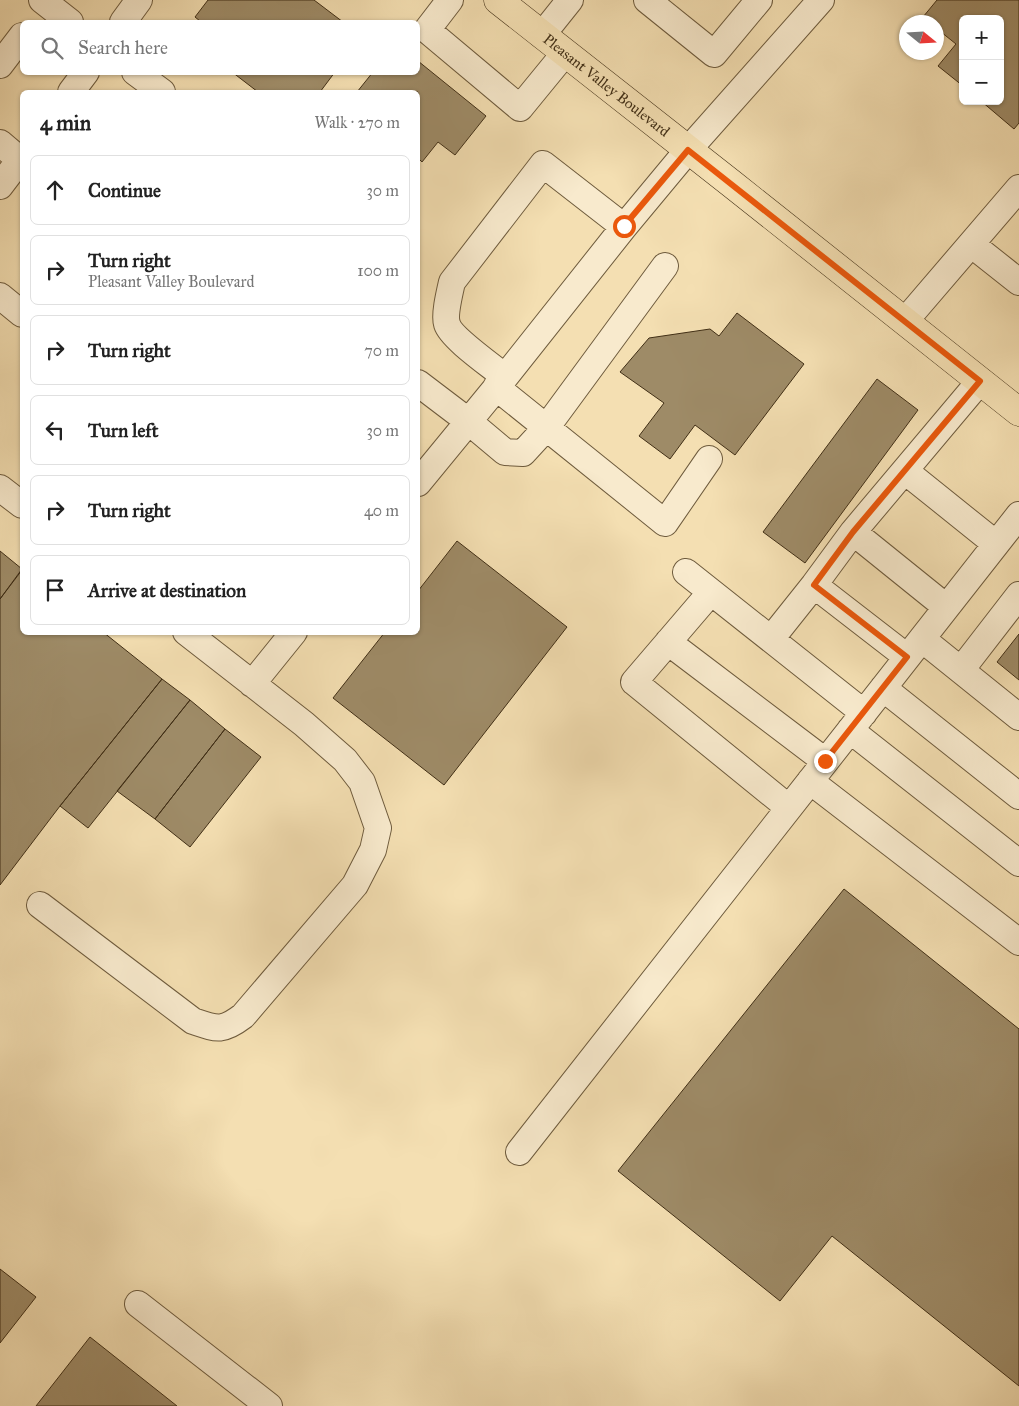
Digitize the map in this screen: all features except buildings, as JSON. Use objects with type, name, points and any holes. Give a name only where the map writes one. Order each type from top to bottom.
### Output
[{"type":"main road","name":"Pleasant Valley Boulevard","points":[[498,0],[1019,412]]},
{"type":"lane","points":[[125,20],[140,0]]},
{"type":"lane","points":[[450,0],[427,30],[520,108],[565,53]]},
{"type":"lane","points":[[542,35],[570,0]]},
{"type":"lane","points":[[647,0],[714,54],[759,0]]},
{"type":"lane","points":[[420,481],[624,226],[688,150],[822,0]]},
{"type":"lane","points":[[43,7],[66,20]]},
{"type":"lane","points":[[0,65],[20,39]]},
{"type":"lane","points":[[72,90],[84,75]]},
{"type":"lane","points":[[139,75],[159,90]]},
{"type":"lane","points":[[0,143],[20,157]]},
{"type":"lane","points":[[0,186],[20,159]]},
{"type":"lane","points":[[624,226],[543,164],[452,282],[448,298],[446,324],[452,334],[546,428],[665,523],[710,459]]},
{"type":"lane","points":[[905,321],[1019,188]]},
{"type":"lane","points":[[971,244],[1019,282]]},
{"type":"lane","points":[[420,385],[505,452],[523,453],[546,428],[665,266]]},
{"type":"lane","points":[[0,296],[20,312]]},
{"type":"lane","points":[[771,639],[853,532],[980,381]]},
{"type":"lane","points":[[905,471],[996,544]]},
{"type":"lane","points":[[0,488],[20,503]]},
{"type":"lane","points":[[519,1152],[1019,515]]},
{"type":"lane","points":[[853,532],[946,607]]},
{"type":"lane","points":[[686,572],[771,639],[857,721],[1019,863]]},
{"type":"lane","points":[[814,585],[914,648],[961,670],[1019,717]]},
{"type":"lane","points":[[711,592],[634,682],[789,808]]},
{"type":"lane","points":[[961,670],[1019,595]]},
{"type":"lane","points":[[40,905],[193,1021],[216,1028],[230,1026],[243,1016],[355,884],[373,850],[378,828],[362,782],[345,760],[304,724],[190,635]]},
{"type":"lane","points":[[252,684],[292,635]]},
{"type":"lane","points":[[668,642],[1019,942]]},
{"type":"lane","points":[[882,688],[1019,796]]},
{"type":"lane","points":[[138,1304],[269,1406]]},
{"type":"route","points":[[624,226],[688,150],[980,381],[853,532],[814,585],[907,657],[825,761]]}]
